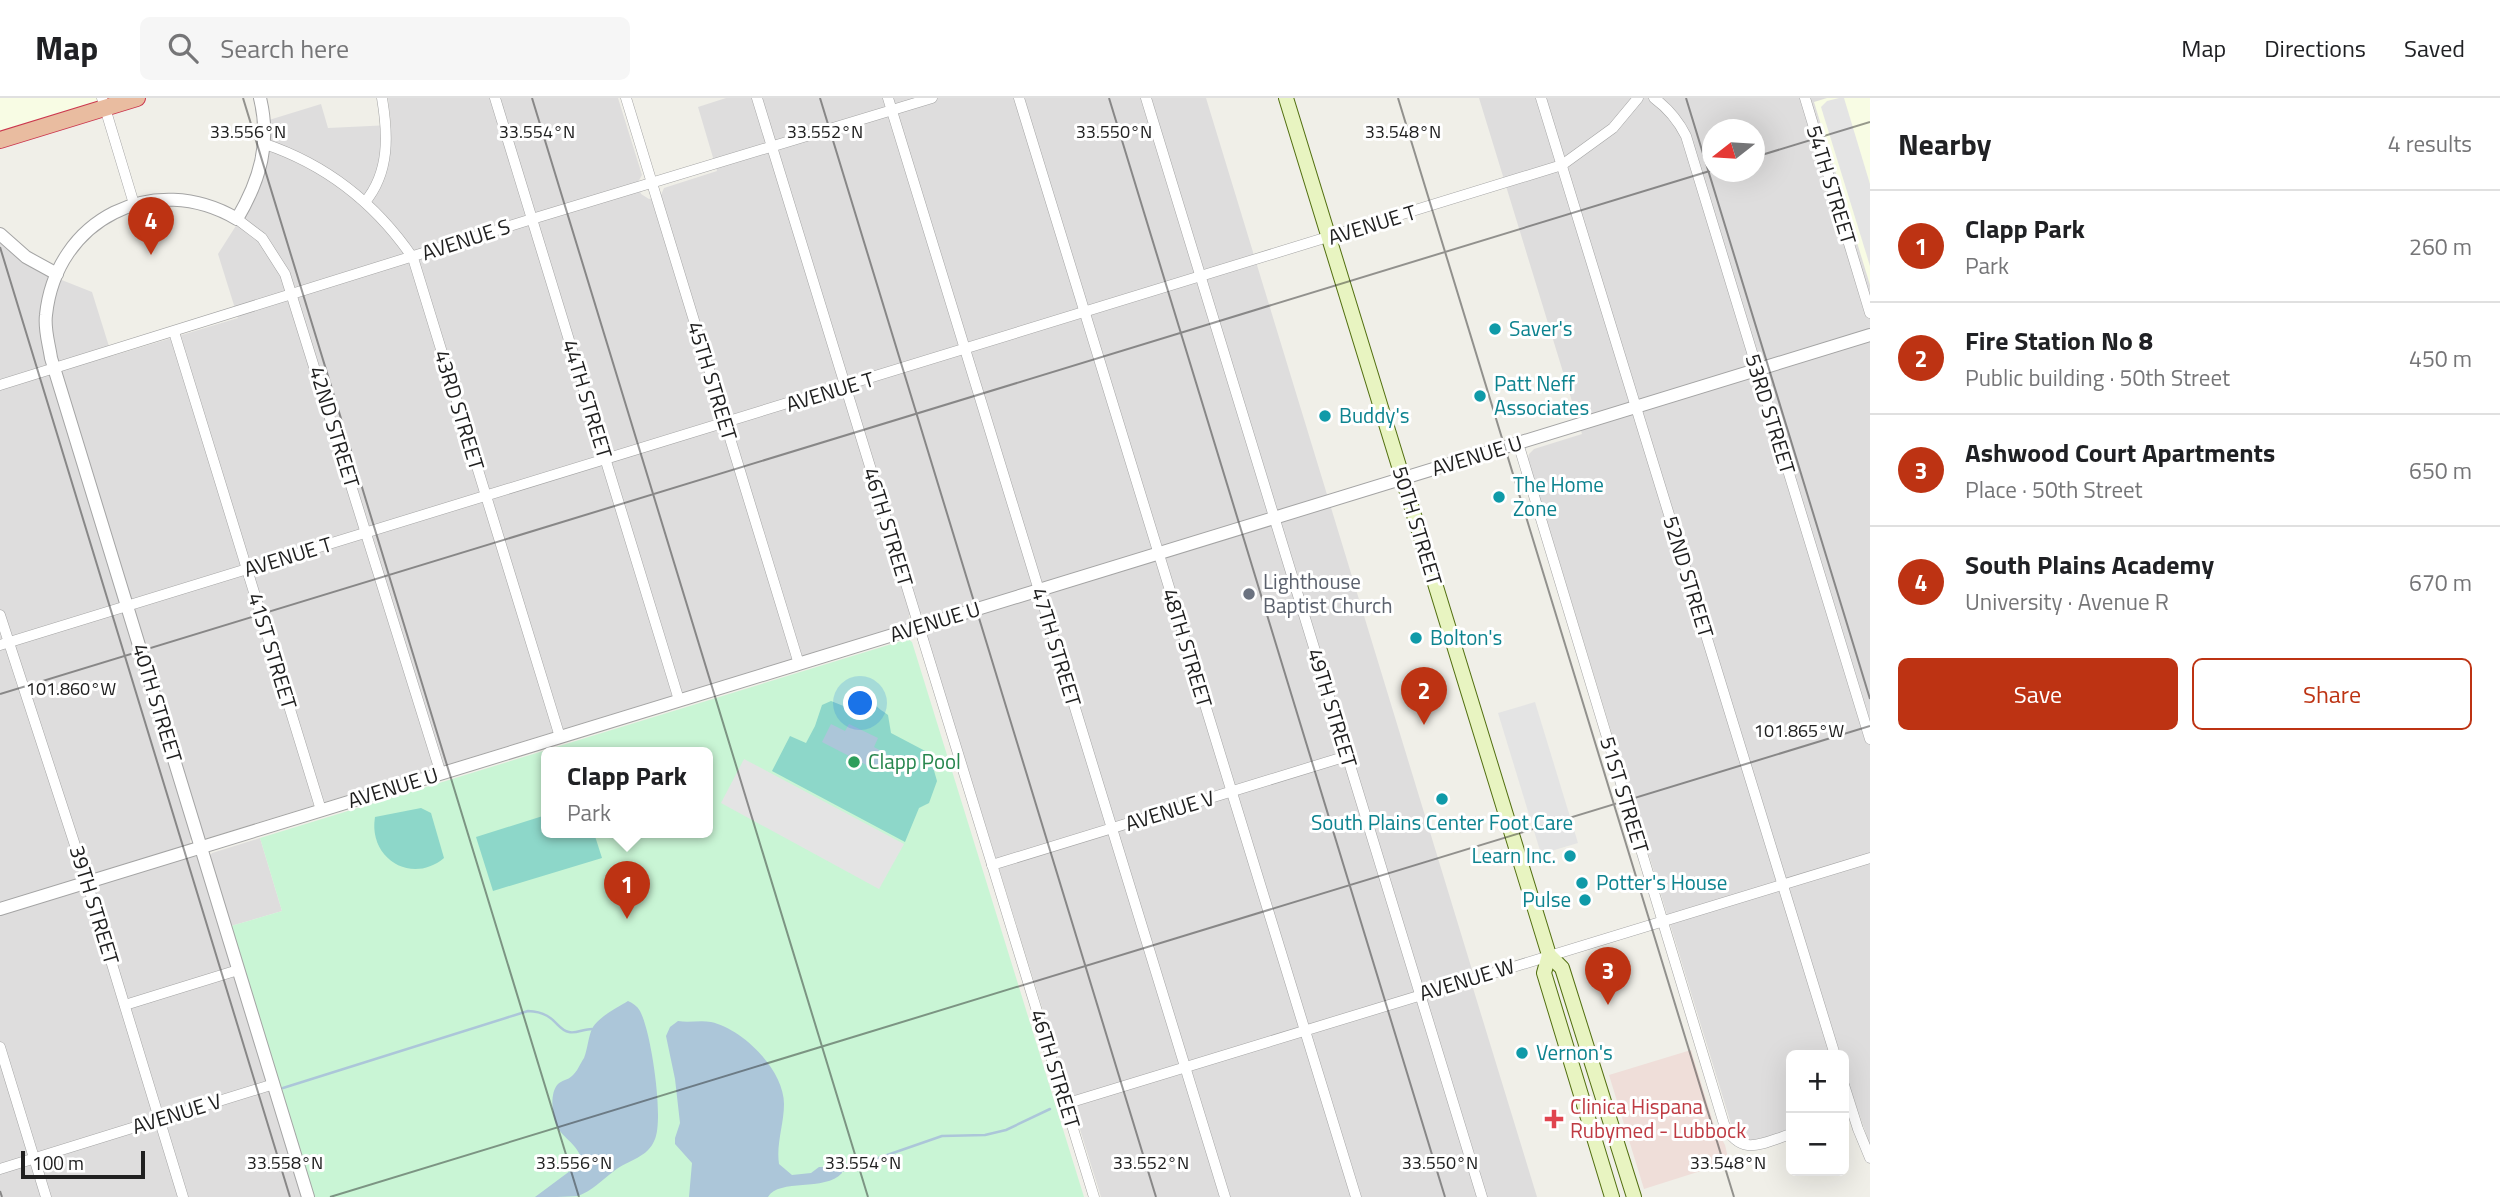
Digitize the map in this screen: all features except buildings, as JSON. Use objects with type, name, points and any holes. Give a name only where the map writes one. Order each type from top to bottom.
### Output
[{"type":"highway","points":[[0,140],[103,103],[136,98]]},
{"type":"main road","name":"50TH STREET","points":[[1286,98],[1549,955],[1563,968],[1634,1197]]},
{"type":"main road","name":"50TH STREET","points":[[1549,955],[1544,973],[1612,1197]]},
{"type":"street","points":[[237,219],[258,177],[265,144],[265,123],[260,98]]},
{"type":"street","points":[[365,202],[376,189],[385,159],[386,118],[382,98]]},
{"type":"street","name":"44TH STREET","points":[[495,98],[679,701]]},
{"type":"street","name":"45TH STREET","points":[[626,98],[799,664]]},
{"type":"street","name":"46TH STREET","points":[[757,98],[1094,1197]]},
{"type":"street","name":"47TH STREET","points":[[888,98],[1225,1197]]},
{"type":"street","name":"AVENUE S","points":[[0,385],[652,182],[932,98]]},
{"type":"street","name":"48TH STREET","points":[[1019,98],[1356,1197]]},
{"type":"street","name":"49TH STREET","points":[[1146,98],[1482,1197]]},
{"type":"street","name":"52ND STREET","points":[[1541,98],[1833,1050]]},
{"type":"street","name":"AVENUE T","points":[[4,644],[1562,165],[1613,128],[1638,98]]},
{"type":"street","name":"53RD STREET","points":[[1654,98],[1673,115],[1686,136],[1870,739]]},
{"type":"street","name":"54TH STREET","points":[[1805,98],[1870,313]]},
{"type":"street","points":[[103,103],[134,204]]},
{"type":"street","name":"43RD STREET","points":[[265,144],[323,169],[365,202],[413,258],[560,737]]},
{"type":"street","name":"40TH STREET","points":[[237,219],[199,202],[180,199],[134,204],[109,215],[79,240],[57,274],[45,318],[54,368],[308,1197]]},
{"type":"street","name":"42ND STREET","points":[[237,219],[262,238],[276,257],[293,295],[441,774]]},
{"type":"street","points":[[0,234],[26,257],[57,274]]},
{"type":"street","name":"41ST STREET","points":[[174,332],[321,810]]},
{"type":"street","name":"AVENUE U","points":[[0,909],[1870,335]]},
{"type":"street","name":"51ST STREET","points":[[1518,443],[1724,1124],[1737,1143],[1748,1147],[1786,1136]]},
{"type":"street","name":"39TH STREET","points":[[0,615],[4,644],[87,882],[183,1197]]},
{"type":"street","name":"AVENUE V","points":[[992,865],[1347,756]]},
{"type":"street","name":"AVENUE W","points":[[1065,1104],[1870,858]]},
{"type":"street","points":[[125,1005],[238,970]]},
{"type":"street","points":[[0,1047],[46,1197]]},
{"type":"street","name":"AVENUE V","points":[[0,1169],[274,1084]]},
{"type":"street","points":[[1849,1119],[1870,1158]]},
{"type":"shaded area","points":[[0,98],[102,98],[105,108],[0,140]]},
{"type":"shaded area","points":[[388,98],[618,98],[642,175],[638,182],[641,194],[649,199],[661,195],[664,188],[717,171],[698,107],[726,98],[1206,98],[1473,973],[1469,975],[1537,1197],[1101,1197],[927,637],[930,630],[926,616],[919,612],[909,615],[908,624],[207,838],[192,837],[190,841],[194,856],[198,857],[303,1197],[0,1197],[0,242],[39,271],[92,292],[112,356],[238,318],[218,254],[258,191],[262,180],[269,120],[321,104],[328,128],[391,125]]},
{"type":"shaded area","points":[[1479,98],[1870,98],[1870,1145],[1854,1099],[1849,1100],[1849,1050],[1786,1050],[1786,1131],[1752,1141],[1740,1137],[1732,1127],[1528,459],[1534,449],[1582,434]]},
{"type":"shaded area","points":[[1827,98],[1870,98],[1870,285],[1814,102]]},
{"type":"shaded area","points":[[1844,98],[1870,184],[1870,266],[1821,107],[1827,101]]},
{"type":"shaded area","name":"Clapp Pool","points":[[862,694],[870,696],[877,707],[888,715],[891,733],[929,753],[937,781],[929,803],[919,808],[905,842],[772,771],[790,736],[806,743],[822,705],[831,701],[846,707]]},
{"type":"shaded area","points":[[1535,702],[1578,843],[1541,854],[1498,713]]},
{"type":"shaded area","points":[[831,724],[845,731],[849,724],[878,738],[874,747],[887,754],[878,771],[822,742]]},
{"type":"shaded area","points":[[744,759],[904,844],[879,889],[721,803]]},
{"type":"shaded area","points":[[421,808],[431,813],[444,858],[432,866],[406,868],[385,856],[378,845],[375,817]]},
{"type":"shaded area","points":[[541,817],[541,838],[596,838],[602,858],[493,891],[476,837]]},
{"type":"shaded area","points":[[260,838],[282,911],[231,926],[210,856],[212,853]]},
{"type":"shaded area","points":[[628,1001],[640,1011],[652,1054],[658,1113],[655,1139],[643,1155],[619,1167],[583,1194],[535,1197],[574,1168],[580,1155],[555,1121],[552,1102],[555,1088],[577,1070],[596,1023]]},
{"type":"shaded area","points":[[678,1021],[707,1021],[723,1026],[748,1042],[769,1065],[782,1091],[784,1104],[779,1164],[792,1175],[811,1173],[819,1167],[840,1167],[842,1173],[825,1182],[782,1188],[768,1197],[689,1197],[692,1163],[675,1144],[680,1123],[666,1036],[670,1027]]},
{"type":"shaded area","points":[[1691,1050],[1714,1125],[1725,1145],[1729,1162],[1644,1189],[1609,1075]]},
{"type":"green space","points":[[908,639],[912,642],[1084,1197],[314,1197],[231,926],[282,911],[260,838],[541,752],[541,838],[713,838],[713,747],[556,747]]},
{"type":"waterway","points":[[283,1088],[528,1011],[544,1014],[565,1031],[592,1029]]},
{"type":"waterway","points":[[841,1171],[942,1136],[985,1135],[1006,1130],[1050,1109]]},
{"type":"place","name":"South Plains Academy","points":[[151,255]]},
{"type":"place","name":"Saver's","points":[[1495,329]]},
{"type":"place","name":"Patt Neff Associates","points":[[1480,396]]},
{"type":"place","name":"Buddy's","points":[[1325,416]]},
{"type":"place","name":"The Home Zone","points":[[1499,497]]},
{"type":"place","name":"Lighthouse Baptist Church","points":[[1249,594]]},
{"type":"place","name":"Bolton's","points":[[1416,638]]},
{"type":"place","name":"Fire Station No 8","points":[[1424,725]]},
{"type":"place","name":"Clapp Pool","points":[[854,762]]},
{"type":"place","name":"South Plains Center Foot Care","points":[[1442,799]]},
{"type":"place","name":"Learn Inc.","points":[[1570,856]]},
{"type":"place","name":"Potter's House","points":[[1582,883]]},
{"type":"place","name":"Pulse","points":[[1585,900]]},
{"type":"place","name":"Clapp Park","points":[[627,919]]},
{"type":"place","name":"Ashwood Court Apartments","points":[[1608,1005]]},
{"type":"place","name":"Vernon's","points":[[1522,1053]]},
{"type":"place","name":"Clinica Hispana Rubymed - Lubbock","points":[[1554,1119]]}]
